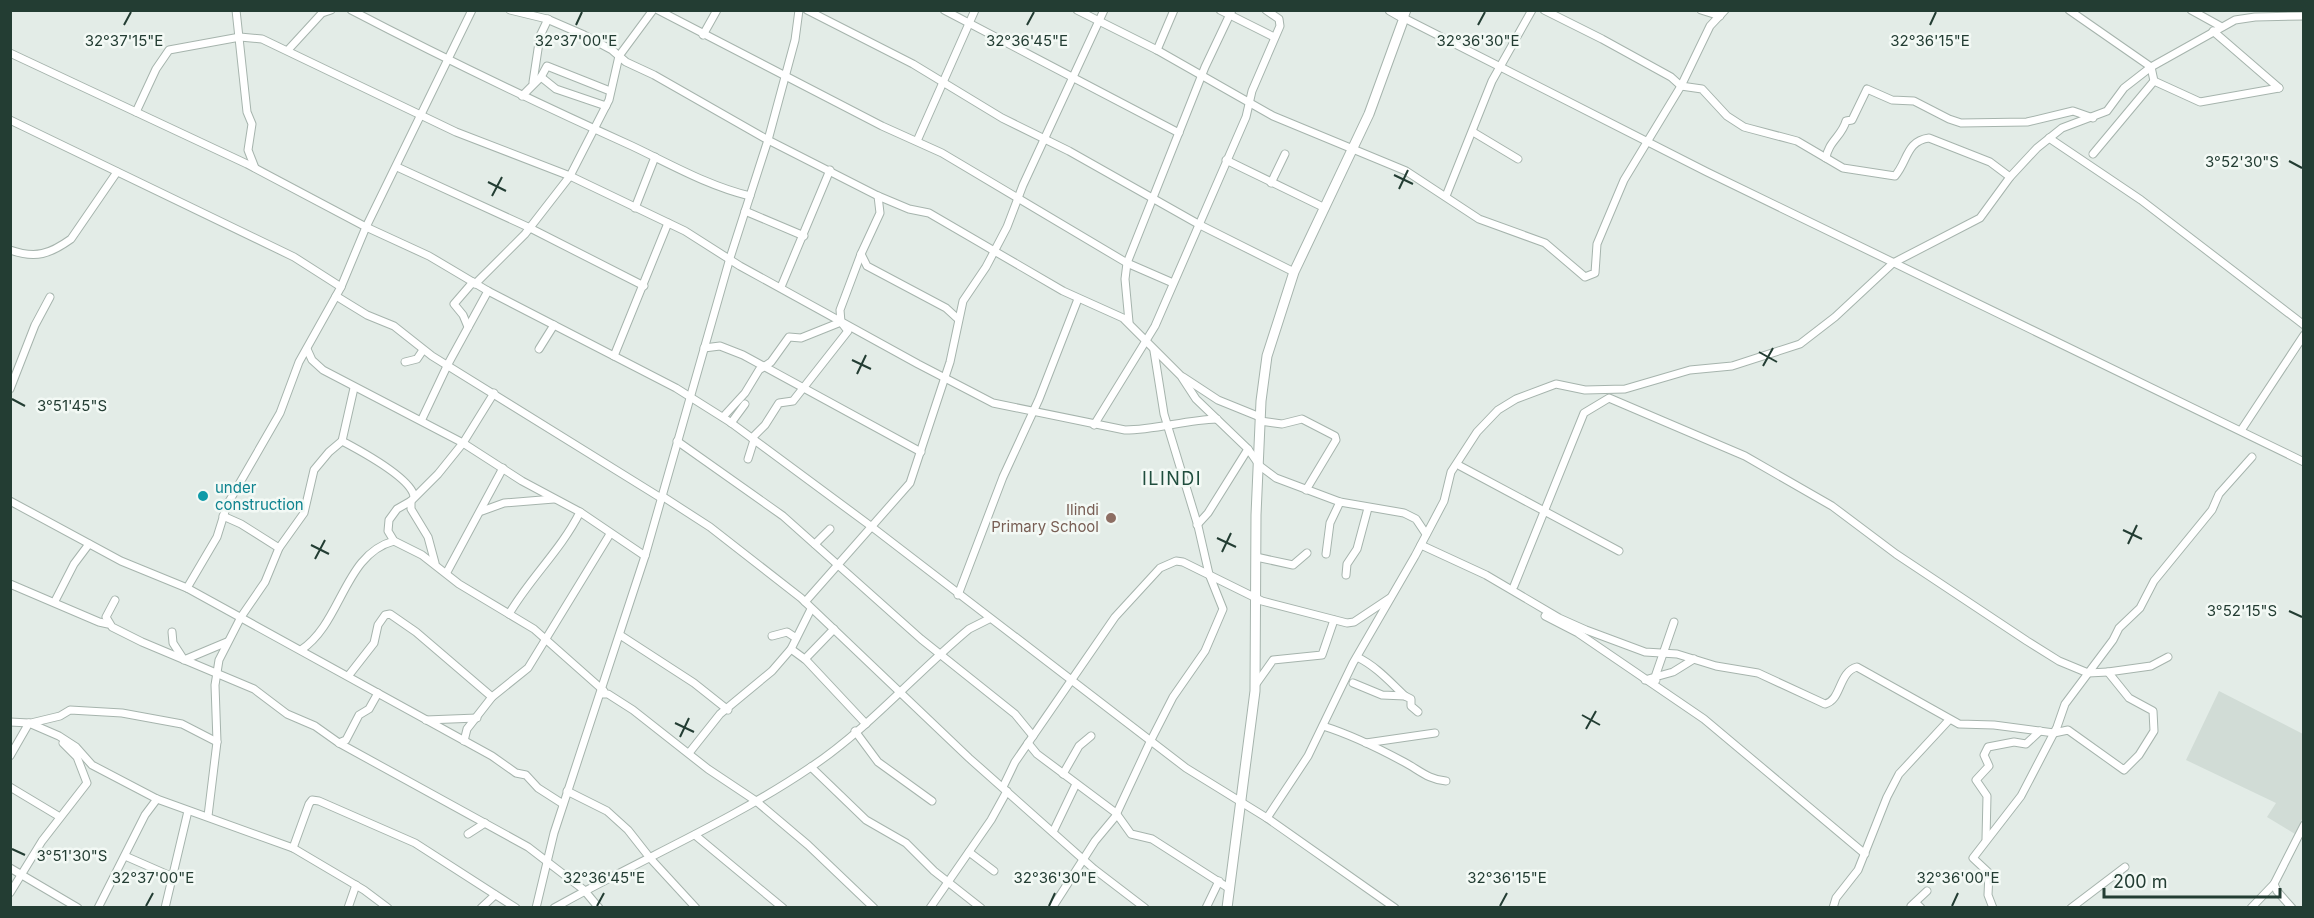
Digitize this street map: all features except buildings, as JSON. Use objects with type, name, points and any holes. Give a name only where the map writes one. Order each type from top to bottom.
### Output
[{"type":"street","points":[[236,10],[247,112],[252,124],[248,150],[255,168]]},
{"type":"street","points":[[288,50],[322,13],[331,10]]},
{"type":"street","points":[[351,10],[446,60],[522,96],[724,189],[750,196]]},
{"type":"street","points":[[188,588],[218,537],[223,516],[232,495],[280,414],[299,362],[341,287],[366,227],[472,10]]},
{"type":"street","points":[[510,10],[548,19],[601,44],[768,140],[878,196],[909,209],[929,213],[993,253],[1017,262],[1078,299],[1129,322],[1145,343],[1181,376],[1218,400],[1260,419],[1282,424],[1302,419],[1335,436],[1336,440],[1306,490]]},
{"type":"street","points":[[468,327],[465,317],[454,304],[528,227],[570,176],[606,106],[619,56],[653,10]]},
{"type":"street","points":[[658,10],[785,77],[917,141],[1019,198],[1127,263],[1173,283]]},
{"type":"street","points":[[704,35],[717,10]]},
{"type":"street","points":[[536,908],[546,862],[563,804],[645,556],[730,258],[768,140],[795,40],[799,10]]},
{"type":"street","points":[[807,10],[913,64],[1002,118],[1045,138],[1200,225],[1294,272]]},
{"type":"street","points":[[944,10],[1179,133]]},
{"type":"street","points":[[917,141],[941,82],[975,10]]},
{"type":"street","points":[[1077,10],[1157,50],[1248,104],[1406,171],[1484,221],[1545,243],[1559,252],[1584,276],[1589,277],[1595,273],[1597,244],[1612,206],[1647,141],[1681,86],[1710,26],[1723,13]]},
{"type":"street","points":[[805,602],[910,483],[954,348],[958,319],[967,292],[993,253],[1104,10]]},
{"type":"street","points":[[1157,50],[1174,10]]},
{"type":"street","points":[[1220,10],[1230,13],[1274,38]]},
{"type":"street","points":[[1094,424],[1155,326],[1246,117],[1248,104],[1280,26],[1279,19],[1266,10]]},
{"type":"street","points":[[1390,10],[1406,14],[1500,66],[1893,263],[2304,462]]},
{"type":"street","points":[[1446,196],[1500,66],[1532,10]]},
{"type":"street","points":[[1544,10],[1671,77],[1681,86],[1702,89],[1739,125],[1797,141],[1846,169],[1895,176],[1912,145],[1918,140],[1929,138],[1990,162],[2010,177]]},
{"type":"street","points":[[1701,10],[1723,13]]},
{"type":"street","points":[[2069,10],[2151,68],[2154,81]]},
{"type":"street","points":[[2191,10],[2220,26]]},
{"type":"street","points":[[1129,322],[1125,279],[1127,263],[1202,76],[1230,13]]},
{"type":"street","points":[[1227,908],[1255,687],[1260,419],[1267,356],[1294,272],[1375,98],[1406,14]]},
{"type":"street","points":[[1267,818],[1308,756],[1357,657],[1444,501],[1448,479],[1457,463],[1477,432],[1503,406],[1556,384],[1585,390],[1625,389],[1690,370],[1723,369],[1791,348],[1835,316],[1893,263],[1980,218],[2010,177],[2049,138],[2064,126],[2093,118],[2107,111],[2124,88],[2151,68],[2181,53],[2220,26],[2255,16],[2304,16]]},
{"type":"street","points":[[533,82],[540,36],[548,19]]},
{"type":"street","points":[[2154,81],[2200,102],[2279,88],[2213,31]]},
{"type":"street","points":[[136,112],[156,69],[169,50],[240,37],[262,39],[480,143],[570,176],[635,207],[841,322],[997,404],[1125,430],[1217,419]]},
{"type":"street","points":[[10,53],[255,168],[366,227],[429,256],[488,291],[690,396],[723,417],[872,527],[989,619],[1197,776],[1267,818],[1395,908]]},
{"type":"street","points":[[522,96],[533,82],[541,77],[547,66],[610,91]]},
{"type":"street","points":[[541,77],[556,89],[606,106]]},
{"type":"street","points":[[2093,154],[2154,81]]},
{"type":"street","points":[[1827,158],[1830,146],[1842,134],[1846,122],[1852,120],[1868,88],[1892,100],[1914,101],[1961,123],[2027,122],[2073,111],[2093,118]]},
{"type":"street","points":[[10,120],[294,257],[341,287]]},
{"type":"street","points":[[1473,132],[1518,159]]},
{"type":"street","points":[[2049,138],[2141,200],[2304,326]]},
{"type":"street","points":[[1271,183],[1285,154]]},
{"type":"street","points":[[635,207],[655,158]]},
{"type":"street","points":[[1226,160],[1325,208]]},
{"type":"street","points":[[397,167],[528,227],[644,286]]},
{"type":"street","points":[[781,287],[804,236],[815,201],[830,170]]},
{"type":"street","points":[[10,250],[38,256],[48,254],[71,239],[117,172]]},
{"type":"street","points":[[748,459],[753,439],[779,403],[793,401],[802,386],[830,356],[848,331],[841,322],[840,310],[861,254],[880,213],[878,196]]},
{"type":"street","points":[[745,211],[804,236]]},
{"type":"street","points":[[614,356],[668,224]]},
{"type":"street","points":[[861,254],[867,266],[946,308],[958,319]]},
{"type":"street","points":[[422,419],[448,363],[488,291]]},
{"type":"street","points":[[336,296],[367,315],[394,326],[423,350],[448,363],[564,440],[662,497],[719,534],[805,602],[900,694],[1005,789],[1083,858],[1145,908]]},
{"type":"street","points":[[10,389],[34,325],[50,297]]},
{"type":"street","points":[[958,595],[1003,477],[1033,411],[1078,299]]},
{"type":"street","points":[[723,417],[764,366],[771,362],[789,337],[801,338],[841,322]]},
{"type":"street","points":[[539,349],[554,325]]},
{"type":"street","points":[[2242,429],[2304,335]]},
{"type":"street","points":[[704,348],[720,346],[764,366],[921,452]]},
{"type":"street","points":[[307,349],[312,360],[323,370],[354,388],[422,419],[580,512],[645,556]]},
{"type":"street","points":[[405,362],[417,359],[423,350]]},
{"type":"street","points":[[1052,908],[1083,858],[1116,813],[1173,697],[1204,651],[1222,614],[1222,606],[1209,574],[1160,399],[1154,351]]},
{"type":"street","points":[[1181,376],[1196,399],[1248,449],[1260,466],[1280,480],[1340,502],[1409,515],[1416,519],[1426,534]]},
{"type":"street","points":[[208,816],[217,742],[216,672],[227,642],[241,616],[265,582],[279,548],[304,513],[314,470],[328,452],[342,441],[354,388]]},
{"type":"street","points":[[495,393],[463,443],[438,474],[397,509],[389,520],[388,531],[393,541],[435,563],[459,584],[509,614],[546,640],[601,688],[604,691],[603,694],[608,693],[624,704],[756,801],[808,845],[874,908]]},
{"type":"street","points":[[1511,588],[1584,414],[1609,398],[1745,456],[1812,495],[1990,618],[2060,661],[2088,673],[2151,666],[2168,657]]},
{"type":"street","points":[[731,423],[745,404]]},
{"type":"street","points":[[342,441],[410,486],[411,509],[428,537],[435,563]]},
{"type":"street","points":[[676,441],[766,502],[837,566],[1015,714],[1037,754],[1116,813],[1131,834],[1152,839],[1230,889]]},
{"type":"street","points":[[1197,525],[1208,513],[1248,449]]},
{"type":"street","points":[[1993,908],[1988,895],[1989,873],[1973,858],[2020,796],[2054,733],[2065,704],[2119,628],[2140,608],[2154,581],[2212,510],[2219,494],[2252,457]]},
{"type":"street","points":[[1460,466],[1619,551]]},
{"type":"street","points":[[447,572],[482,511],[503,468]]},
{"type":"street","points":[[482,511],[504,503],[556,499]]},
{"type":"street","points":[[10,501],[121,561],[188,588],[349,675],[516,772],[526,775],[538,788],[563,804]]},
{"type":"street","points":[[1326,554],[1330,523],[1340,502]]},
{"type":"street","points":[[1346,575],[1347,564],[1357,549],[1368,508]]},
{"type":"street","points":[[509,614],[527,584],[565,540],[580,512]]},
{"type":"street","points":[[223,516],[241,524],[279,548]]},
{"type":"street","points":[[815,544],[830,529]]},
{"type":"street","points":[[464,741],[465,732],[492,697],[524,673],[610,534]]},
{"type":"street","points":[[301,650],[311,641],[336,608],[363,558],[375,548],[393,541]]},
{"type":"street","points":[[55,602],[74,564],[88,544]]},
{"type":"street","points":[[1420,545],[1486,574],[1559,618],[1645,652],[1663,652],[1758,674],[1825,704],[1833,700],[1847,673],[1857,667],[1959,724],[2054,733],[2068,730],[2124,770],[2139,755],[2154,730],[2153,711],[2129,698],[2108,672]]},
{"type":"street","points":[[1256,557],[1259,555],[1293,565],[1307,553]]},
{"type":"street","points":[[930,908],[991,820],[1015,762],[1069,680],[1114,617],[1160,568],[1179,561],[1255,597],[1334,620],[1354,622],[1393,596]]},
{"type":"street","points":[[10,584],[108,624],[167,654],[261,692],[287,714],[315,726],[339,743],[528,847],[584,890],[600,908]]},
{"type":"street","points":[[1511,588],[1704,719],[1864,854]]},
{"type":"street","points":[[108,624],[106,617],[115,600]]},
{"type":"street","points":[[689,753],[720,714],[728,710],[772,671],[791,649],[811,609]]},
{"type":"street","points":[[349,675],[374,643],[380,621],[385,615],[390,614],[416,632],[492,697]]},
{"type":"street","points":[[554,908],[584,890],[695,835],[811,767],[866,724],[969,629],[989,619]]},
{"type":"street","points":[[1255,687],[1273,660],[1322,655],[1334,620]]},
{"type":"street","points":[[1658,689],[1655,676],[1674,622]]},
{"type":"street","points":[[805,659],[834,629]]},
{"type":"street","points":[[172,632],[173,643],[184,660]]},
{"type":"street","points":[[772,636],[787,632],[796,638]]},
{"type":"street","points":[[620,635],[693,683],[728,710]]},
{"type":"street","points":[[184,660],[227,642]]},
{"type":"street","points":[[791,649],[805,659],[866,724]]},
{"type":"street","points":[[1357,657],[1383,675],[1391,686],[1411,699],[1411,706],[1419,712]]},
{"type":"street","points":[[1645,680],[1673,672],[1694,659]]},
{"type":"street","points":[[1353,683],[1382,695],[1405,696]]},
{"type":"street","points":[[339,743],[346,740],[359,715],[369,709],[378,693]]},
{"type":"street","points":[[10,722],[29,723],[60,717],[70,710],[122,713],[182,724],[217,742]]},
{"type":"street","points":[[426,720],[477,718]]},
{"type":"street","points":[[1833,908],[1836,898],[1855,875],[1887,796],[1899,774],[1949,720]]},
{"type":"street","points":[[10,756],[29,723]]},
{"type":"street","points":[[29,723],[59,736],[76,747],[92,765],[157,799],[292,848],[356,885],[388,908]]},
{"type":"street","points":[[10,892],[60,817],[85,786],[87,777],[71,749],[52,735],[32,729],[29,723]]},
{"type":"street","points":[[1323,726],[1366,743],[1418,769],[1432,780],[1446,782]]},
{"type":"street","points":[[855,731],[878,762],[932,801]]},
{"type":"street","points":[[1986,839],[1987,796],[1976,780],[1989,766],[1984,755],[1988,747],[2014,742],[2026,744],[2040,731]]},
{"type":"street","points":[[1366,743],[1435,733]]},
{"type":"street","points":[[1063,774],[1079,746],[1091,736]]},
{"type":"street","points":[[811,767],[866,820],[897,836],[934,872],[949,881],[981,908]]},
{"type":"street","points":[[1053,832],[1076,784]]},
{"type":"street","points":[[10,787],[60,817]]},
{"type":"street","points":[[567,791],[607,811],[628,830],[650,858],[696,908]]},
{"type":"street","points":[[98,908],[149,808],[157,799]]},
{"type":"street","points":[[292,848],[309,804],[312,800],[319,801],[411,841],[516,908]]},
{"type":"street","points":[[165,908],[188,811]]},
{"type":"street","points":[[468,834],[485,823]]},
{"type":"street","points":[[2251,908],[2274,884],[2304,825]]},
{"type":"street","points":[[695,835],[783,908]]},
{"type":"street","points":[[969,852],[994,871]]},
{"type":"street","points":[[125,856],[173,877]]},
{"type":"street","points":[[2071,908],[2126,867]]},
{"type":"street","points":[[10,868],[78,908]]},
{"type":"street","points":[[1206,908],[1219,881]]},
{"type":"street","points":[[2274,884],[2292,908]]},
{"type":"street","points":[[348,908],[356,885]]},
{"type":"street","points":[[1921,908],[1916,903],[1911,906],[1927,891]]},
{"type":"street","points":[[481,908],[495,894]]},
{"type":"shaded area","points":[[2219,691],[2303,734],[2303,817],[2295,834],[2267,817],[2276,803],[2186,760]]},
{"type":"place","name":"under construction","points":[[203,496]]},
{"type":"place","name":"Ilindi Primary School","points":[[1111,518]]},
{"type":"district","name":"ILINDI","points":[[1172,478]]}]
